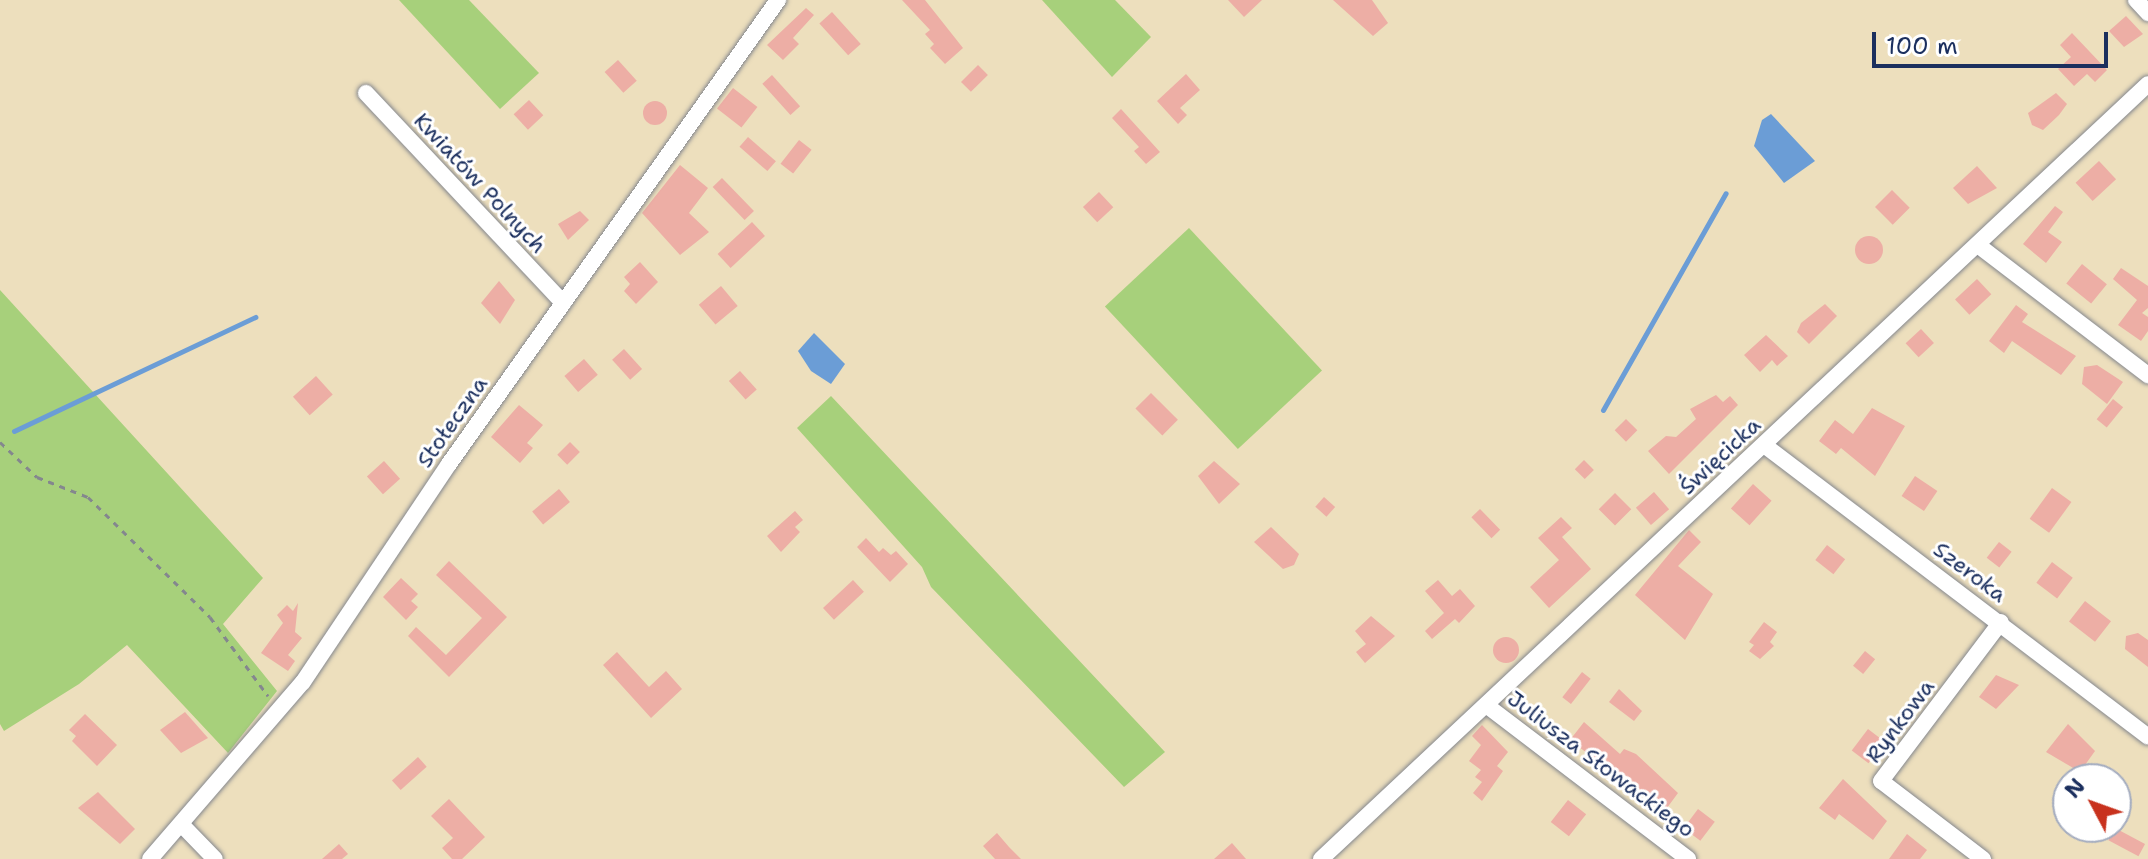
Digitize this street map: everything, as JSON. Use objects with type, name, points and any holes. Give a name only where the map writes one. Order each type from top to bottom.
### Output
[{"type":"street","name":"Stołeczna","points":[[150,859],[279,711],[778,0]]},
{"type":"street","points":[[2136,0],[2148,13]]},
{"type":"street","name":"Święcicka","points":[[1321,859],[1979,246],[2148,84]]},
{"type":"street","name":"Kwiatów Polnych","points":[[366,93],[563,303]]},
{"type":"street","points":[[1979,246],[2148,375]]},
{"type":"street","name":"Szeroka","points":[[1764,445],[2001,622],[2148,737]]},
{"type":"street","name":"Rynkowa","points":[[1983,859],[1881,781],[2001,622]]},
{"type":"street","name":"Juliusza Słowackiego","points":[[1486,705],[1688,859]]},
{"type":"street","points":[[182,825],[215,859]]},
{"type":"path","points":[[0,442],[37,477],[88,497],[210,617],[279,711]]},
{"type":"green space","points":[[399,0],[469,0],[539,73],[500,109]]},
{"type":"green space","points":[[1042,0],[1115,0],[1151,37],[1112,77]]},
{"type":"green space","points":[[1189,228],[1322,371],[1238,449],[1105,306]]},
{"type":"green space","points":[[0,290],[263,578],[223,624],[277,691],[228,753],[127,645],[79,684],[4,731],[0,724]]},
{"type":"green space","points":[[831,396],[1165,752],[1124,787],[931,587],[922,567],[797,428]]},
{"type":"water","points":[[1771,114],[1815,161],[1784,183],[1754,146],[1762,120]]},
{"type":"water","points":[[814,333],[845,364],[831,384],[811,371],[798,351]]},
{"type":"building","points":[[902,0],[925,0],[963,48],[945,64],[930,48],[934,44],[925,34],[930,30]]},
{"type":"building","points":[[1228,0],[1262,0],[1244,17]]},
{"type":"building","points":[[1333,0],[1372,0],[1388,23],[1373,36]]},
{"type":"building","points":[[806,8],[814,15],[793,38],[799,44],[783,60],[767,45]]},
{"type":"building","points":[[832,12],[861,44],[848,55],[819,23]]},
{"type":"building","points":[[2126,16],[2143,34],[2124,47],[2109,31]]},
{"type":"building","points":[[2072,33],[2107,70],[2095,82],[2087,74],[2074,86],[2058,69],[2071,57],[2060,45]]},
{"type":"building","points":[[618,60],[637,81],[623,93],[605,72]]},
{"type":"building","points":[[978,65],[988,75],[971,92],[961,82]]},
{"type":"building","points":[[1186,74],[1200,90],[1180,108],[1187,115],[1178,124],[1157,101]]},
{"type":"building","points":[[772,75],[800,106],[790,115],[762,84]]},
{"type":"building","points":[[733,88],[757,107],[741,128],[717,108]]},
{"type":"building","points":[[2056,93],[2067,104],[2059,115],[2043,130],[2032,125],[2028,113]]},
{"type":"building","points":[[529,100],[543,115],[528,130],[514,114]]},
{"type":"building","points":[[655,101],[664,104],[667,113],[664,122],[655,125],[646,122],[643,113],[646,104]]},
{"type":"building","points":[[1121,109],[1160,152],[1146,164],[1134,151],[1139,147],[1112,118]]},
{"type":"building","points":[[748,137],[776,161],[767,171],[739,147]]},
{"type":"building","points":[[799,140],[812,150],[793,173],[781,164]]},
{"type":"building","points":[[2099,161],[2116,179],[2093,201],[2076,183]]},
{"type":"building","points":[[680,165],[708,188],[689,213],[709,232],[680,255],[642,213]]},
{"type":"building","points":[[1977,166],[1997,188],[1968,204],[1953,188]]},
{"type":"building","points":[[722,178],[754,211],[745,220],[713,187]]},
{"type":"building","points":[[1892,190],[1910,208],[1893,225],[1875,207]]},
{"type":"building","points":[[1099,192],[1113,207],[1097,222],[1083,207]]},
{"type":"building","points":[[2055,206],[2063,212],[2048,232],[2062,242],[2046,263],[2023,244]]},
{"type":"building","points":[[580,211],[589,220],[568,240],[558,224]]},
{"type":"building","points":[[752,222],[765,236],[731,268],[718,254]]},
{"type":"building","points":[[1869,236],[1879,240],[1883,250],[1879,260],[1869,264],[1859,260],[1855,250],[1859,240]]},
{"type":"building","points":[[640,262],[658,282],[636,304],[624,291],[630,284],[624,277]]},
{"type":"building","points":[[2082,264],[2107,284],[2091,304],[2066,283]]},
{"type":"building","points":[[2121,268],[2148,286],[2148,308],[2142,313],[2148,317],[2148,331],[2141,341],[2118,325],[2137,300],[2113,279]]},
{"type":"building","points":[[1977,279],[1991,294],[1969,315],[1955,299]]},
{"type":"building","points":[[499,281],[515,300],[500,324],[481,303]]},
{"type":"building","points":[[721,286],[738,306],[715,325],[699,305]]},
{"type":"building","points":[[1825,304],[1837,316],[1809,344],[1797,332],[1801,323]]},
{"type":"building","points":[[2016,305],[2028,314],[2022,322],[2076,356],[2061,375],[2012,341],[2004,353],[1989,341]]},
{"type":"building","points":[[1921,329],[1934,343],[1919,357],[1906,343]]},
{"type":"building","points":[[1766,335],[1788,356],[1777,366],[1772,360],[1760,372],[1744,355]]},
{"type":"building","points":[[624,349],[642,369],[630,380],[612,360]]},
{"type":"building","points":[[584,359],[598,375],[578,392],[564,376]]},
{"type":"building","points":[[2097,365],[2123,382],[2107,404],[2082,384],[2084,367]]},
{"type":"building","points":[[740,371],[757,390],[746,400],[729,381]]},
{"type":"building","points":[[316,376],[333,395],[310,415],[293,397]]},
{"type":"building","points":[[1151,393],[1178,420],[1162,435],[1135,409]]},
{"type":"building","points":[[1716,395],[1723,402],[1730,396],[1738,405],[1669,474],[1648,451],[1666,436],[1676,437],[1696,419],[1690,409]]},
{"type":"building","points":[[2113,399],[2123,407],[2107,427],[2097,419]]},
{"type":"building","points":[[519,405],[543,425],[527,443],[533,448],[520,463],[491,437]]},
{"type":"building","points":[[1872,408],[1905,426],[1875,476],[1841,448],[1836,454],[1819,441],[1835,420],[1853,434]]},
{"type":"building","points":[[1626,419],[1637,430],[1626,442],[1615,430]]},
{"type":"building","points":[[570,442],[580,452],[567,465],[557,455]]},
{"type":"building","points":[[1584,460],[1594,470],[1585,479],[1575,469]]},
{"type":"building","points":[[384,461],[400,479],[383,494],[367,476]]},
{"type":"building","points":[[1214,461],[1240,484],[1219,504],[1198,476]]},
{"type":"building","points":[[1915,476],[1937,491],[1924,511],[1902,496]]},
{"type":"building","points":[[1753,484],[1772,501],[1749,525],[1731,509]]},
{"type":"building","points":[[2052,488],[2071,502],[2049,533],[2030,519]]},
{"type":"building","points":[[559,489],[570,502],[543,525],[532,511]]},
{"type":"building","points":[[1654,492],[1669,509],[1651,525],[1636,508]]},
{"type":"building","points":[[1615,493],[1631,509],[1615,526],[1599,509]]},
{"type":"building","points":[[1324,497],[1335,507],[1326,517],[1315,507]]},
{"type":"building","points":[[1480,509],[1500,530],[1492,538],[1471,517]]},
{"type":"building","points":[[795,511],[803,520],[795,527],[800,532],[781,552],[767,536]]},
{"type":"building","points":[[1561,517],[1572,528],[1562,537],[1591,569],[1549,608],[1530,587],[1559,560],[1538,538]]},
{"type":"building","points":[[1271,527],[1299,554],[1294,565],[1283,569],[1254,542]]},
{"type":"building","points":[[1689,530],[1701,542],[1678,566],[1713,594],[1685,640],[1635,595]]},
{"type":"building","points":[[866,538],[879,552],[883,548],[891,555],[896,551],[908,564],[890,582],[857,547]]},
{"type":"building","points":[[1999,542],[2012,552],[1999,568],[1987,558]]},
{"type":"building","points":[[1827,545],[1845,559],[1833,574],[1815,560]]},
{"type":"building","points":[[449,561],[507,617],[449,677],[408,636],[416,627],[446,655],[482,618],[436,575]]},
{"type":"building","points":[[2052,562],[2073,578],[2057,598],[2036,583]]},
{"type":"building","points":[[401,578],[418,594],[411,601],[418,607],[406,620],[383,597]]},
{"type":"building","points":[[853,580],[864,592],[834,620],[823,608]]},
{"type":"building","points":[[1438,580],[1452,596],[1460,589],[1475,606],[1459,623],[1455,619],[1432,639],[1425,631],[1444,613],[1425,591]]},
{"type":"building","points":[[2085,601],[2111,621],[2095,642],[2069,621]]},
{"type":"building","points":[[298,603],[295,632],[302,638],[288,655],[295,661],[288,671],[261,653],[283,623],[277,615],[287,605],[293,611]]},
{"type":"building","points":[[1371,616],[1395,636],[1365,663],[1356,652],[1366,644],[1355,631]]},
{"type":"building","points":[[1764,622],[1777,632],[1770,642],[1774,646],[1760,659],[1749,651],[1754,645],[1749,642]]},
{"type":"building","points":[[2138,633],[2148,640],[2148,667],[2125,649],[2126,636]]},
{"type":"building","points":[[1506,637],[1515,641],[1519,650],[1515,659],[1506,663],[1497,659],[1493,650],[1497,641]]},
{"type":"building","points":[[1865,651],[1875,659],[1863,674],[1853,666]]},
{"type":"building","points":[[617,652],[649,687],[666,671],[682,689],[651,718],[603,665]]},
{"type":"building","points":[[1582,672],[1591,679],[1571,704],[1562,697]]},
{"type":"building","points":[[1996,675],[2019,685],[1996,709],[1979,697]]},
{"type":"building","points":[[1619,689],[1642,711],[1634,721],[1609,702]]},
{"type":"building","points":[[185,712],[208,738],[181,753],[160,730]]},
{"type":"building","points":[[85,714],[117,745],[97,766],[72,741],[76,736],[69,730]]},
{"type":"building","points":[[1584,722],[1620,754],[1624,749],[1636,754],[1678,793],[1664,812],[1570,740]]},
{"type":"building","points":[[2068,724],[2095,751],[2086,763],[2065,763],[2046,752]]},
{"type":"building","points":[[1482,725],[1508,752],[1497,766],[1503,771],[1482,801],[1473,793],[1482,782],[1475,777],[1481,770],[1469,761],[1481,745],[1472,736]]},
{"type":"building","points":[[1868,729],[1885,742],[1869,763],[1852,751]]},
{"type":"building","points":[[418,757],[427,767],[401,790],[392,780]]},
{"type":"building","points":[[1843,779],[1887,821],[1873,840],[1839,814],[1835,820],[1819,808]]},
{"type":"building","points":[[98,792],[135,829],[120,844],[78,808]]},
{"type":"building","points":[[449,799],[485,837],[462,859],[452,859],[442,848],[453,838],[431,816]]},
{"type":"building","points":[[1568,800],[1586,814],[1569,836],[1551,822]]},
{"type":"building","points":[[1698,809],[1715,822],[1700,841],[1684,828]]},
{"type":"building","points":[[997,833],[1021,859],[995,859],[983,846]]},
{"type":"building","points":[[1907,834],[1927,850],[1920,859],[1889,859]]},
{"type":"building","points":[[2132,837],[2145,844],[2138,856],[2113,843],[2132,843]]},
{"type":"building","points":[[1232,843],[1246,859],[1214,859]]},
{"type":"building","points":[[339,844],[348,854],[342,859],[322,859]]},
{"type":"waterway","points":[[1603,410],[1726,193]]},
{"type":"waterway","points":[[14,431],[255,317]]}]
